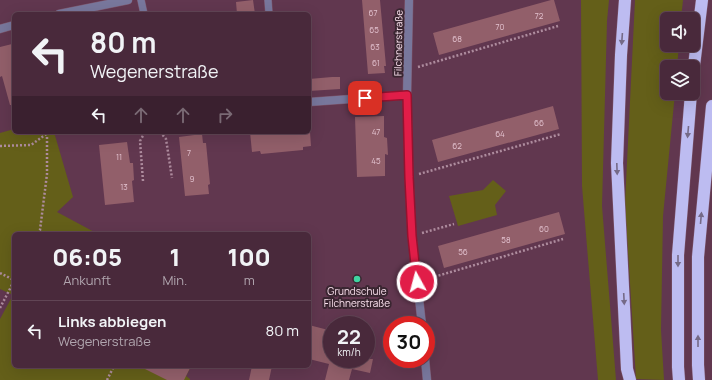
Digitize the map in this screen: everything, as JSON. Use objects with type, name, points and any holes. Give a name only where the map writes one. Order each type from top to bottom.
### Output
[{"type":"highway","points":[[625,0],[621,55],[617,164],[627,369],[630,380]]},
{"type":"highway","points":[[695,60],[702,0]]},
{"type":"highway","points":[[679,380],[678,255],[690,100]]},
{"type":"highway","points":[[700,380],[698,365],[698,257],[712,106]]},
{"type":"street","points":[[70,12],[128,0]]},
{"type":"street","name":"Filchnerstraße","points":[[409,0],[407,95],[409,177],[412,236],[421,316]]},
{"type":"street","points":[[0,29],[12,26]]},
{"type":"street","points":[[311,102],[407,95]]},
{"type":"street","points":[[426,368],[427,380]]},
{"type":"lane","points":[[141,0],[144,12]]},
{"type":"lane","points":[[268,0],[269,12]]},
{"type":"path","points":[[408,70],[558,26]]},
{"type":"path","points":[[0,146],[31,145],[45,134]]},
{"type":"path","points":[[39,232],[47,174],[48,134]]},
{"type":"path","points":[[143,181],[140,141],[144,134]]},
{"type":"path","points":[[162,134],[166,139],[172,178]]},
{"type":"path","points":[[409,177],[561,134]]},
{"type":"path","points":[[412,236],[454,224]]},
{"type":"path","points":[[417,282],[563,239]]},
{"type":"path","points":[[0,273],[12,280]]},
{"type":"path","points":[[0,308],[12,285]]},
{"type":"path","points":[[107,380],[113,368]]},
{"type":"shaded area","points":[[581,0],[609,0],[607,21],[602,206],[616,380],[598,380],[582,186]]},
{"type":"shaded area","points":[[635,0],[683,0],[682,12],[660,12],[660,52],[678,52],[678,60],[660,60],[660,100],[674,100],[663,216],[661,330],[664,380],[636,379],[625,203]]},
{"type":"shaded area","points":[[12,130],[12,134],[55,134],[73,197],[57,212],[94,232],[12,232],[12,295],[0,289],[0,133]]},
{"type":"shaded area","points":[[493,180],[506,191],[495,205],[497,215],[458,226],[449,196],[483,190]]},
{"type":"shaded area","points":[[12,297],[12,368],[190,368],[186,376],[190,380],[0,380],[0,319]]},
{"type":"building","points":[[253,0],[255,12],[237,12],[236,2]]},
{"type":"building","points":[[362,0],[380,0],[386,66],[384,66],[385,73],[368,74]]},
{"type":"building","points":[[554,0],[560,21],[439,55],[433,33]]},
{"type":"building","points":[[12,44],[12,105],[10,105],[2,76],[0,77],[0,47]]},
{"type":"building","points":[[340,77],[340,89],[311,91],[311,79]]},
{"type":"building","points":[[553,106],[559,129],[438,162],[432,140]]},
{"type":"building","points":[[384,116],[384,137],[387,138],[388,155],[385,154],[385,176],[357,177],[355,117]]},
{"type":"building","points":[[202,134],[203,143],[206,143],[210,184],[208,185],[209,194],[185,196],[179,137]]},
{"type":"building","points":[[250,134],[310,134],[311,146],[303,147],[303,150],[261,154],[260,151],[252,152]]},
{"type":"building","points":[[127,142],[130,163],[133,163],[134,180],[132,181],[134,202],[105,205],[99,145]]},
{"type":"building","points":[[559,212],[565,234],[444,268],[438,246]]},
{"type":"building","points":[[311,326],[323,329],[323,362],[311,360]]},
{"type":"building","points":[[143,368],[190,368],[184,380],[167,380]]},
{"type":"building","points":[[252,368],[272,368],[269,380],[249,380]]},
{"type":"building","points":[[328,368],[371,368],[370,373],[352,369],[349,380],[325,380]]},
{"type":"place","name":"Grundschule Filchnerstraße","points":[[357,279]]},
{"type":"route","points":[[365,98],[407,95],[412,236],[417,282]]}]
